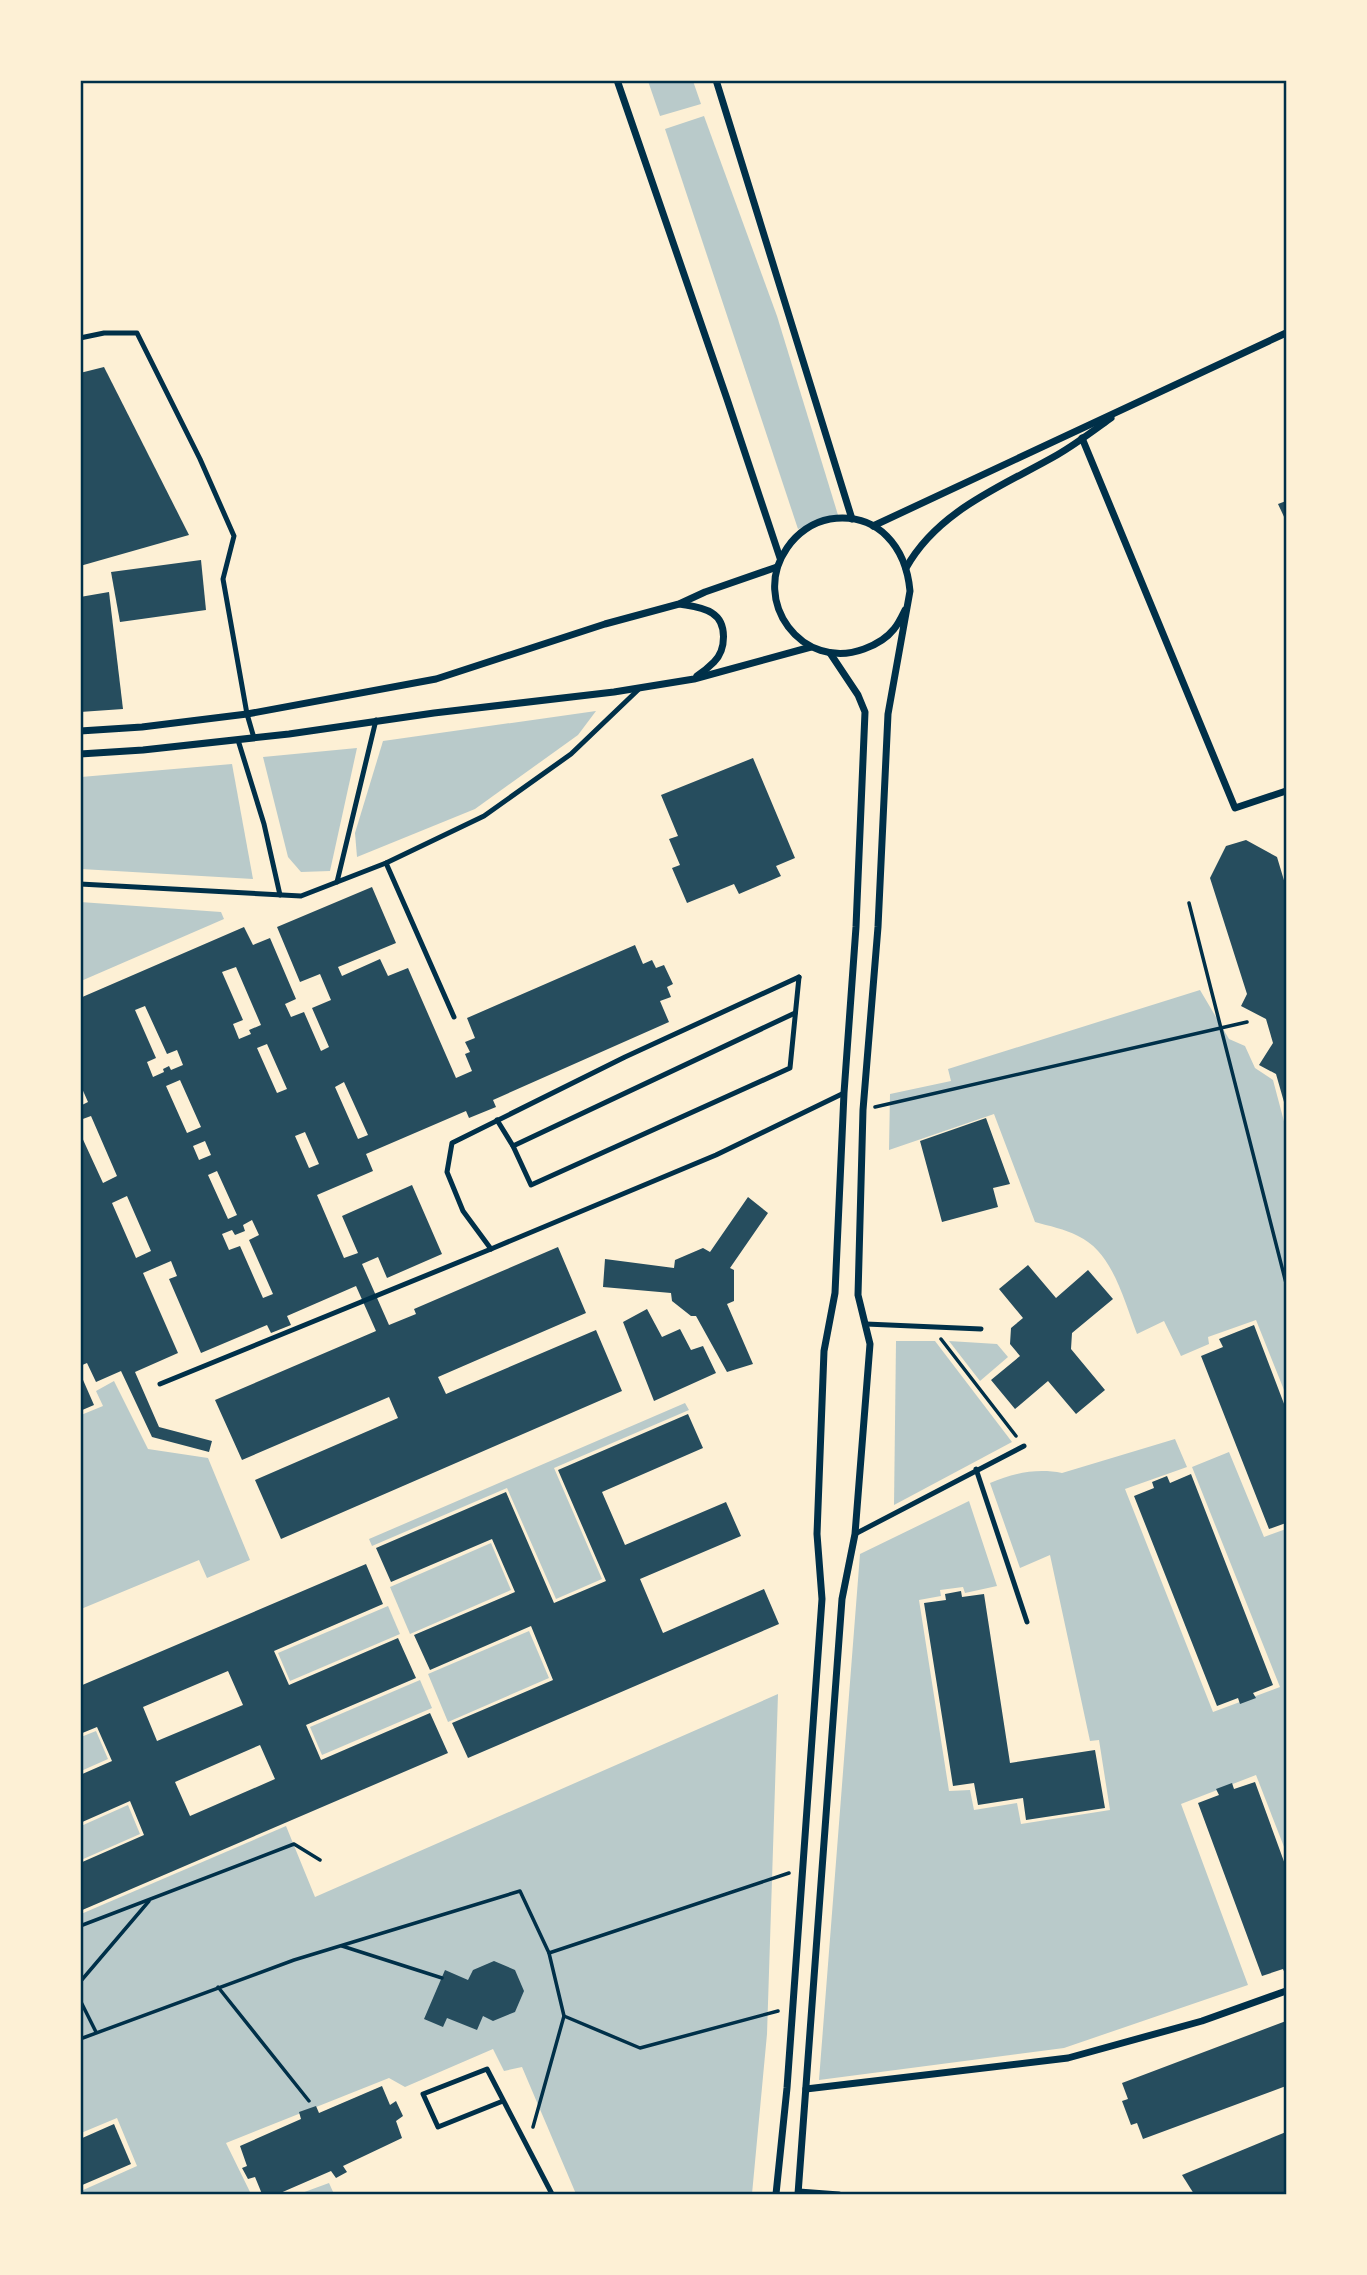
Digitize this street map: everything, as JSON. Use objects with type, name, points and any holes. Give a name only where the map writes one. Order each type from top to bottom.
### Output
[{"type":"street","points":[[617,80],[780,558]]},
{"type":"street","points":[[716,80],[852,519]]},
{"type":"street","points":[[873,526],[1286,333]]},
{"type":"street","points":[[906,568],[926,537],[945,521],[1006,482],[1058,455],[1129,406]]},
{"type":"street","points":[[1082,439],[1235,808],[1286,791]]},
{"type":"street","points":[[799,2193],[842,1599],[855,1534],[870,1343],[858,1295],[863,1110],[877,927],[888,714],[909,591],[901,553],[889,538],[873,526],[852,519],[830,519],[809,526],[792,540],[780,558],[774,578],[775,598],[782,618],[794,635],[811,647],[830,653],[853,653],[875,645],[893,630],[905,610]]},
{"type":"street","points":[[80,732],[247,714],[436,680],[605,624],[679,604],[777,567]]},
{"type":"street","points":[[679,604],[704,608],[716,615],[723,628],[723,644],[716,660],[694,679]]},
{"type":"street","points":[[80,754],[238,740],[376,720],[640,688],[694,679],[811,647]]},
{"type":"street","points":[[776,2194],[787,2088],[822,1599],[817,1534],[824,1350],[835,1293],[865,712],[858,695],[830,653]]},
{"type":"street","points":[[806,2089],[1068,2058],[1202,2021],[1286,1992]]},
{"type":"lane","points":[[80,338],[104,333],[137,333],[200,459],[234,536],[223,579],[247,714],[254,738]]},
{"type":"lane","points":[[80,884],[301,896],[386,863],[485,816],[572,754],[640,688]]},
{"type":"lane","points":[[337,882],[376,720]]},
{"type":"lane","points":[[238,740],[264,824],[280,895]]},
{"type":"lane","points":[[386,863],[454,1017]]},
{"type":"lane","points":[[491,1249],[463,1211],[446,1172],[452,1143],[497,1120],[625,1056],[799,977],[790,1068],[531,1185],[513,1146],[497,1120]]},
{"type":"lane","points":[[513,1146],[795,1013]]},
{"type":"lane","points":[[160,1384],[716,1154],[844,1093]]},
{"type":"lane","points":[[866,1324],[981,1329]]},
{"type":"lane","points":[[855,1534],[1024,1446]]},
{"type":"lane","points":[[976,1469],[1027,1622]]},
{"type":"lane","points":[[503,2101],[438,2127],[423,2094],[487,2069],[552,2194]]},
{"type":"lane","points":[[799,2193],[837,2194]]},
{"type":"path","points":[[1189,903],[1286,1283]]},
{"type":"path","points":[[863,1110],[1247,1022]]},
{"type":"path","points":[[932,1326],[1024,1446]]},
{"type":"path","points":[[80,1926],[293,1844],[320,1860]]},
{"type":"path","points":[[549,1953],[801,1869]]},
{"type":"path","points":[[80,2039],[218,1987],[340,1946],[520,1891],[549,1953],[564,2016],[527,2147]]},
{"type":"path","points":[[80,1982],[150,1899]]},
{"type":"path","points":[[340,1946],[442,1978]]},
{"type":"path","points":[[218,1987],[309,2101]]},
{"type":"path","points":[[80,2000],[96,2032]]},
{"type":"path","points":[[564,2016],[640,2048],[792,2008]]},
{"type":"shaded area","points":[[648,81],[693,81],[701,104],[660,116]]},
{"type":"shaded area","points":[[704,116],[777,316],[838,515],[798,529],[665,129]]},
{"type":"shaded area","points":[[596,711],[578,735],[475,809],[357,857],[355,833],[383,741]]},
{"type":"shaded area","points":[[357,748],[330,871],[301,872],[288,857],[263,757]]},
{"type":"shaded area","points":[[232,764],[253,879],[81,869],[81,777]]},
{"type":"shaded area","points":[[80,902],[221,912],[224,919],[81,981]]},
{"type":"shaded area","points":[[1200,990],[1229,1039],[1245,1046],[1255,1068],[1273,1080],[1286,1129],[1286,1395],[1256,1320],[1208,1337],[1209,1344],[1181,1356],[1164,1321],[1137,1334],[1116,1279],[1100,1253],[1090,1243],[1073,1234],[1035,1222],[994,1114],[889,1150],[890,1094],[951,1081],[948,1069]]},
{"type":"shaded area","points":[[896,1341],[935,1341],[1012,1442],[894,1505]]},
{"type":"shaded area","points":[[949,1341],[997,1344],[1008,1357],[980,1381]]},
{"type":"shaded area","points":[[114,1381],[148,1449],[208,1458],[250,1560],[207,1578],[199,1560],[81,1609],[81,1415],[103,1406],[96,1391]]},
{"type":"shaded area","points":[[685,1403],[689,1410],[554,1468],[602,1579],[556,1599],[507,1488],[372,1546],[369,1539]]},
{"type":"shaded area","points":[[1175,1439],[1187,1467],[1125,1489],[1213,1712],[1280,1687],[1192,1467],[1229,1452],[1264,1537],[1286,1529],[1286,1852],[1256,1775],[1181,1804],[1248,1985],[1064,2048],[819,2080],[860,1554],[969,1501],[997,1586],[965,1593],[963,1587],[940,1590],[941,1596],[919,1600],[949,1791],[970,1790],[974,1810],[1017,1803],[1021,1824],[1110,1810],[1099,1740],[1090,1741],[1050,1555],[1020,1568],[990,1483],[1025,1472],[1062,1473]]},
{"type":"shaded area","points":[[491,1543],[511,1590],[410,1634],[390,1587]]},
{"type":"shaded area","points":[[388,1606],[400,1634],[290,1681],[278,1653]]},
{"type":"shaded area","points":[[529,1631],[549,1678],[448,1722],[428,1674]]},
{"type":"shaded area","points":[[420,1680],[432,1708],[322,1755],[310,1727]]},
{"type":"shaded area","points":[[778,1694],[767,2034],[752,2194],[576,2194],[522,2067],[504,2071],[493,2049],[405,2087],[389,2078],[226,2143],[251,2194],[81,2194],[81,2191],[137,2166],[117,2118],[81,2133],[81,1914],[286,1826],[315,1897]]},
{"type":"shaded area","points":[[96,1731],[108,1759],[81,1771],[81,1737]]},
{"type":"shaded area","points":[[128,1805],[140,1834],[81,1860],[81,1826]]},
{"type":"shaded area","points":[[329,2183],[334,2194],[299,2194]]},
{"type":"building","points":[[104,367],[189,535],[80,566],[80,373]]},
{"type":"building","points":[[1286,501],[1286,521],[1278,504]]},
{"type":"building","points":[[201,560],[206,610],[120,622],[111,572]]},
{"type":"building","points":[[109,592],[123,709],[80,712],[80,597]]},
{"type":"building","points":[[753,758],[795,858],[776,866],[781,876],[739,894],[734,884],[687,903],[672,868],[680,865],[669,839],[678,836],[661,795]]},
{"type":"building","points":[[1246,840],[1277,857],[1286,887],[1286,1109],[1276,1074],[1259,1065],[1273,1043],[1266,1019],[1241,1006],[1247,994],[1210,878],[1226,846]]},
{"type":"building","points":[[372,887],[396,943],[338,967],[342,976],[380,959],[388,976],[408,968],[456,1078],[472,1071],[465,1054],[470,1052],[465,1042],[475,1038],[467,1018],[635,945],[643,964],[652,960],[656,968],[664,965],[673,984],[667,987],[671,997],[660,1001],[669,1022],[493,1100],[496,1107],[469,1118],[466,1111],[366,1154],[373,1171],[317,1195],[344,1258],[358,1253],[342,1216],[412,1185],[442,1254],[387,1278],[378,1257],[362,1264],[389,1325],[416,1314],[414,1309],[558,1247],[586,1313],[438,1377],[446,1394],[596,1330],[622,1391],[281,1539],[255,1480],[398,1418],[389,1397],[242,1460],[215,1400],[376,1331],[356,1286],[287,1316],[291,1325],[271,1333],[267,1325],[201,1353],[169,1279],[177,1276],[171,1261],[143,1273],[178,1353],[135,1372],[159,1427],[212,1441],[209,1452],[152,1437],[121,1371],[96,1382],[87,1363],[80,1366],[80,1356],[83,1354],[80,1348],[80,1133],[103,1183],[117,1176],[91,1116],[80,1120],[80,1106],[88,1102],[80,1084],[80,998],[244,927],[253,945],[270,938],[296,999],[285,1004],[291,1017],[304,1012],[321,1051],[329,1047],[312,1008],[331,1000],[320,974],[300,982],[277,927]],"holes":[[[236,967],[261,1025],[249,1030],[251,1034],[239,1039],[233,1024],[243,1020],[222,972]],[[145,1006],[167,1054],[177,1050],[183,1065],[171,1070],[169,1066],[163,1069],[164,1072],[153,1077],[147,1062],[156,1058],[135,1010]],[[267,1044],[287,1089],[277,1093],[257,1048]],[[180,1080],[201,1127],[187,1133],[166,1086]],[[344,1082],[368,1135],[358,1139],[335,1087]],[[305,1132],[319,1164],[309,1168],[295,1136]],[[205,1141],[211,1155],[199,1160],[193,1146]],[[217,1171],[237,1215],[228,1219],[208,1175]],[[127,1196],[151,1251],[136,1258],[112,1203]],[[252,1220],[259,1235],[249,1240],[273,1294],[263,1298],[240,1246],[229,1250],[222,1234],[232,1230],[235,1235],[245,1231],[243,1225]]]},
{"type":"building","points":[[986,1118],[1010,1184],[993,1188],[998,1207],[942,1222],[920,1141]]},
{"type":"building","points":[[748,1197],[768,1213],[730,1268],[734,1270],[734,1301],[727,1304],[753,1364],[727,1372],[696,1316],[691,1316],[672,1301],[671,1293],[603,1287],[605,1259],[674,1268],[675,1260],[703,1248],[710,1252]]},
{"type":"building","points":[[1028,1265],[1056,1298],[1088,1270],[1113,1299],[1072,1333],[1071,1349],[1105,1390],[1076,1414],[1048,1381],[1015,1409],[991,1380],[1020,1356],[1010,1344],[1011,1328],[1023,1318],[999,1289]]},
{"type":"building","points":[[647,1309],[662,1337],[680,1329],[691,1350],[703,1346],[716,1373],[654,1401],[623,1322]]},
{"type":"building","points":[[1254,1325],[1286,1409],[1286,1523],[1269,1529],[1201,1356],[1223,1347],[1219,1339]]},
{"type":"building","points":[[80,1373],[94,1405],[80,1411]]},
{"type":"building","points":[[688,1414],[703,1448],[602,1492],[625,1545],[726,1502],[741,1536],[640,1579],[663,1633],[764,1589],[779,1624],[468,1758],[452,1723],[553,1680],[531,1626],[430,1670],[414,1635],[515,1592],[492,1539],[391,1582],[376,1548],[506,1492],[554,1603],[606,1581],[558,1470]]},
{"type":"building","points":[[1191,1474],[1273,1685],[1253,1693],[1256,1698],[1240,1704],[1238,1698],[1217,1706],[1134,1496],[1154,1488],[1152,1482],[1167,1476],[1170,1483]]},
{"type":"building","points":[[366,1564],[383,1604],[274,1651],[289,1685],[398,1638],[416,1678],[306,1725],[321,1760],[430,1713],[448,1753],[80,1911],[80,1863],[144,1835],[130,1801],[80,1823],[80,1775],[112,1761],[97,1727],[80,1734],[80,1686]],"holes":[[[228,1671],[243,1705],[157,1741],[143,1707]],[[260,1745],[275,1779],[190,1816],[175,1782]]]},
{"type":"building","points":[[961,1591],[962,1597],[984,1594],[1010,1763],[1095,1750],[1105,1808],[1026,1820],[1023,1798],[978,1805],[974,1783],[953,1786],[924,1603],[946,1600],[945,1594]]},
{"type":"building","points":[[1255,1782],[1286,1867],[1286,1976],[1283,1969],[1262,1976],[1198,1803],[1219,1795],[1216,1789],[1232,1783],[1234,1789]]},
{"type":"building","points":[[494,1961],[515,1970],[524,1991],[515,2012],[493,2021],[483,2016],[477,2030],[447,2018],[443,2027],[424,2019],[445,1970],[468,1980],[473,1970]]},
{"type":"building","points":[[1286,2021],[1286,2086],[1143,2139],[1137,2123],[1131,2125],[1122,2101],[1128,2099],[1122,2083]]},
{"type":"building","points":[[382,2086],[390,2105],[396,2101],[403,2116],[396,2121],[402,2138],[343,2166],[347,2172],[336,2178],[331,2171],[278,2194],[262,2194],[255,2177],[248,2179],[242,2168],[247,2166],[240,2146],[301,2119],[299,2112],[316,2106],[319,2113]]},
{"type":"building","points":[[114,2124],[131,2164],[80,2186],[80,2139]]},
{"type":"building","points":[[1286,2132],[1286,2194],[1194,2194],[1182,2175]]}]
